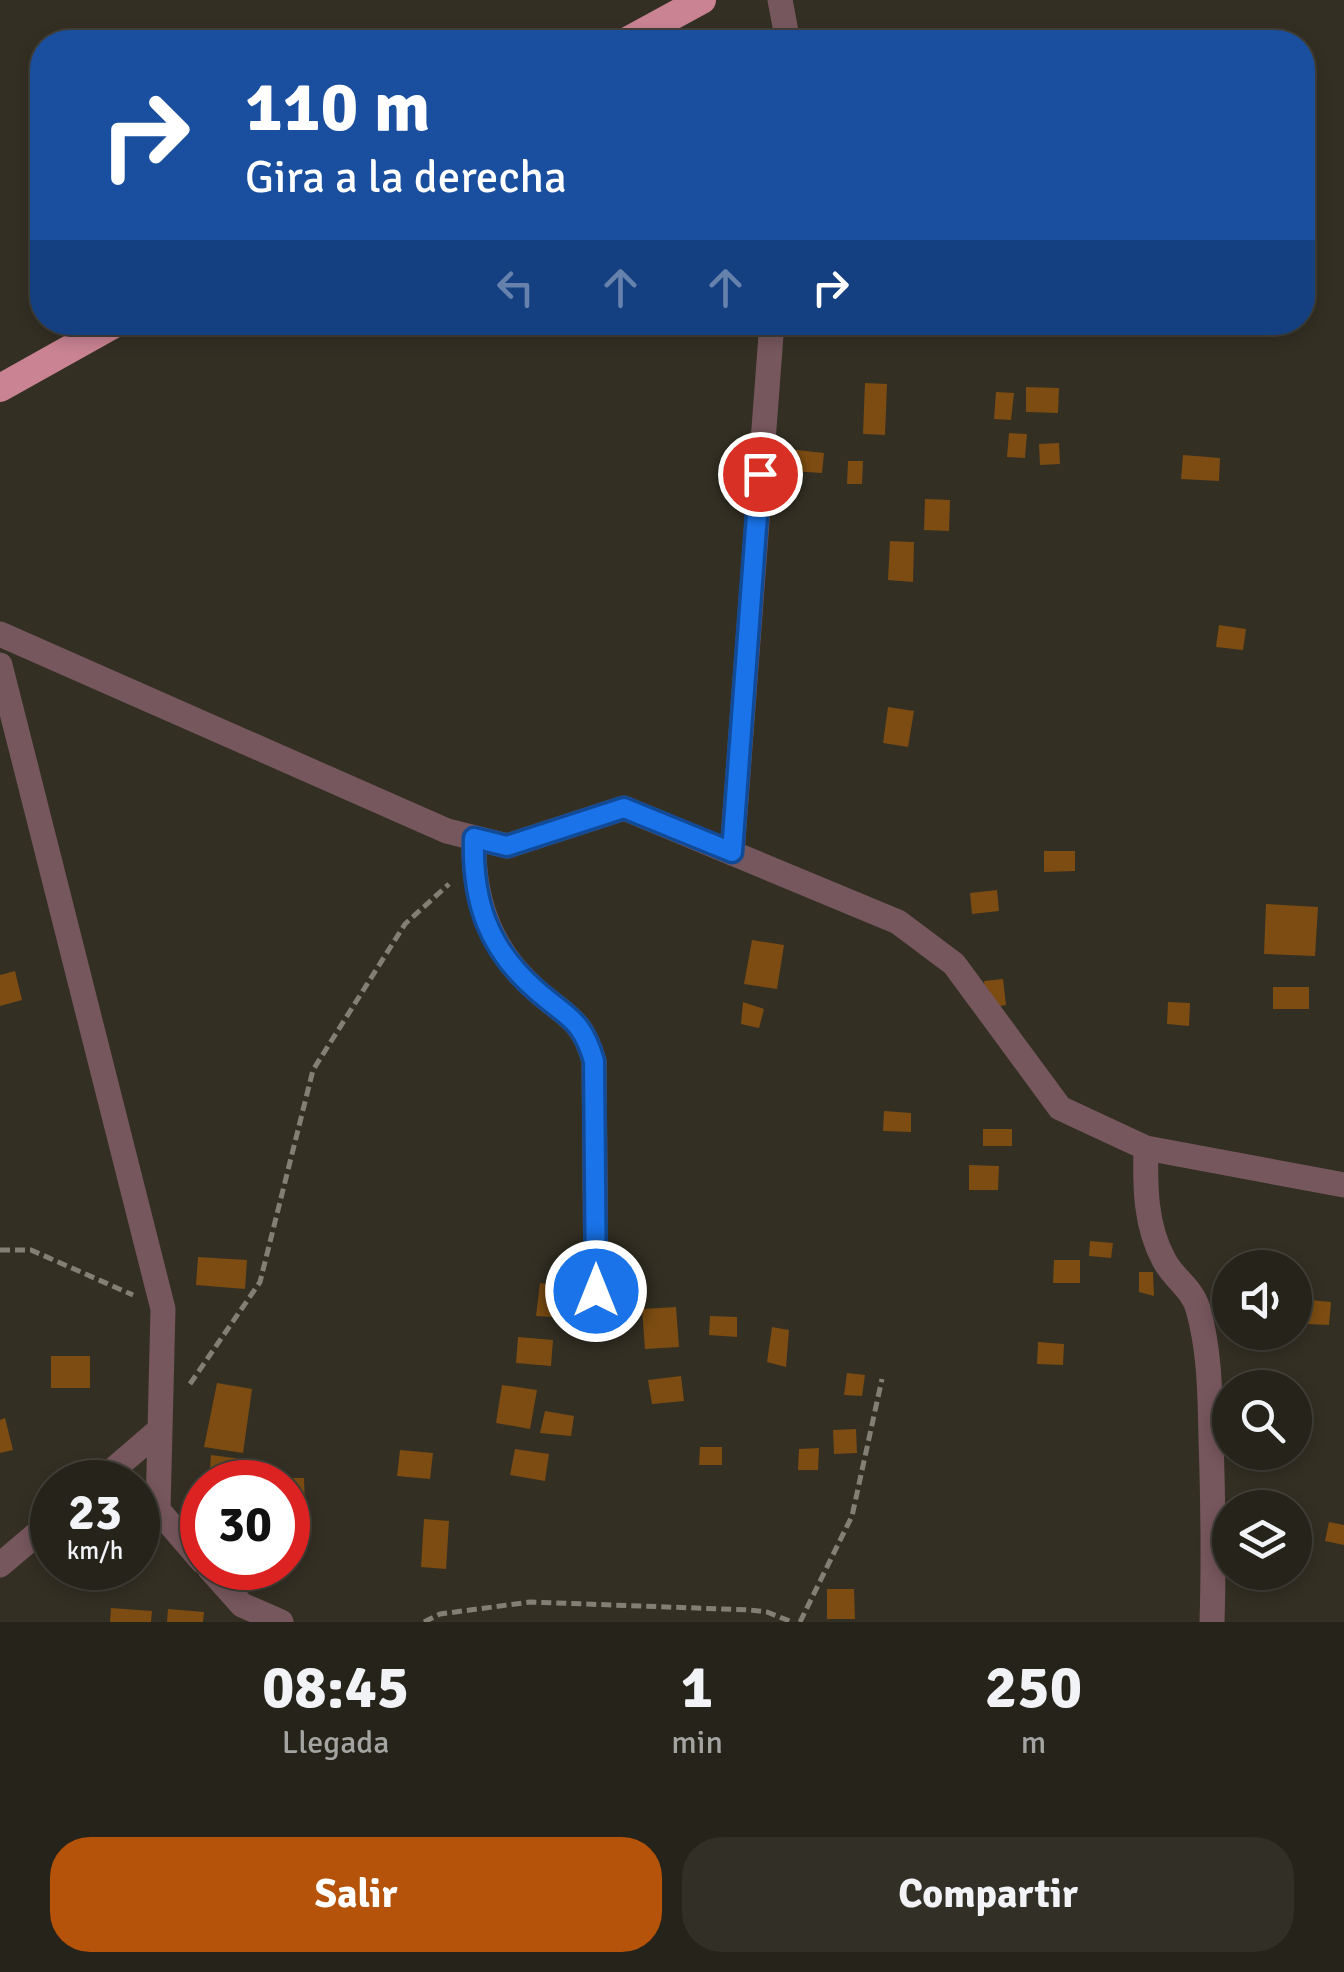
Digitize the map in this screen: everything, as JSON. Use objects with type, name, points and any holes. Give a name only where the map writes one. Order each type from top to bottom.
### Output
[{"type":"highway","points":[[647,30],[702,0]]},
{"type":"highway","points":[[0,388],[95,335]]},
{"type":"street","points":[[780,0],[786,30]]},
{"type":"street","points":[[732,852],[771,335]]},
{"type":"street","points":[[0,634],[446,831],[507,846],[624,808],[732,852],[898,922],[954,964],[1060,1108],[1146,1148],[1344,1184]]},
{"type":"street","points":[[0,665],[163,1308],[158,1510],[180,1535]]},
{"type":"street","points":[[474,838],[473,870],[492,938],[509,966],[586,1033],[594,1061],[596,1291]]},
{"type":"street","points":[[1146,1148],[1145,1191],[1151,1228],[1165,1263],[1198,1304],[1204,1338],[1210,1385],[1215,1545],[1212,1622]]},
{"type":"street","points":[[125,1460],[157,1432]]},
{"type":"street","points":[[0,1565],[30,1540]]},
{"type":"street","points":[[228,1590],[242,1606],[281,1622]]},
{"type":"path","points":[[188,1387],[260,1282],[313,1070],[405,924],[457,877],[473,870]]},
{"type":"path","points":[[0,1250],[31,1250],[163,1308]]},
{"type":"path","points":[[424,1622],[440,1614],[530,1602],[750,1610],[796,1622],[852,1516],[882,1378]]},
{"type":"building","points":[[865,383],[887,384],[885,435],[863,434]]},
{"type":"building","points":[[1026,387],[1059,388],[1058,413],[1026,412]]},
{"type":"building","points":[[996,392],[1014,393],[1011,420],[994,419]]},
{"type":"building","points":[[1009,433],[1027,434],[1025,458],[1007,457]]},
{"type":"building","points":[[1059,443],[1060,464],[1040,465],[1039,444]]},
{"type":"building","points":[[778,448],[824,453],[822,473],[775,470]]},
{"type":"building","points":[[1183,455],[1220,458],[1219,481],[1181,479]]},
{"type":"building","points":[[848,461],[863,461],[862,484],[847,484]]},
{"type":"building","points":[[925,499],[950,500],[949,531],[924,530]]},
{"type":"building","points":[[890,541],[914,542],[913,582],[888,580]]},
{"type":"building","points":[[1219,625],[1246,629],[1243,650],[1216,647]]},
{"type":"building","points":[[888,707],[914,711],[908,747],[883,743]]},
{"type":"building","points":[[1044,851],[1075,851],[1075,871],[1044,872]]},
{"type":"building","points":[[997,890],[999,911],[972,914],[970,893]]},
{"type":"building","points":[[1266,904],[1318,907],[1315,956],[1264,954]]},
{"type":"building","points":[[752,940],[784,945],[777,989],[744,984]]},
{"type":"building","points":[[15,971],[22,1000],[0,1006],[0,975]]},
{"type":"building","points":[[1003,979],[1006,1005],[987,1008],[984,981]]},
{"type":"building","points":[[1273,987],[1309,987],[1309,1009],[1273,1009]]},
{"type":"building","points":[[743,1002],[764,1009],[759,1028],[741,1024]]},
{"type":"building","points":[[1168,1002],[1190,1003],[1189,1026],[1167,1024]]},
{"type":"building","points":[[884,1111],[911,1113],[911,1132],[883,1131]]},
{"type":"building","points":[[983,1129],[1012,1129],[1012,1146],[983,1146]]},
{"type":"building","points":[[969,1165],[999,1166],[998,1190],[969,1190]]},
{"type":"building","points":[[1090,1241],[1113,1243],[1111,1258],[1089,1256]]},
{"type":"building","points":[[198,1257],[247,1260],[245,1289],[196,1285]]},
{"type":"building","points":[[1054,1260],[1080,1260],[1080,1283],[1053,1283]]},
{"type":"building","points":[[1139,1272],[1153,1272],[1154,1296],[1139,1292]]},
{"type":"building","points":[[540,1283],[555,1285],[552,1317],[536,1316]]},
{"type":"building","points":[[1312,1300],[1331,1302],[1329,1325],[1312,1324]]},
{"type":"building","points":[[676,1307],[679,1347],[645,1349],[642,1309]]},
{"type":"building","points":[[710,1316],[737,1317],[737,1337],[709,1335]]},
{"type":"building","points":[[772,1327],[789,1330],[786,1367],[767,1362]]},
{"type":"building","points":[[518,1337],[553,1340],[551,1366],[516,1363]]},
{"type":"building","points":[[1038,1342],[1064,1344],[1063,1365],[1037,1364]]},
{"type":"building","points":[[51,1356],[90,1356],[90,1388],[51,1388]]},
{"type":"building","points":[[847,1373],[865,1375],[862,1396],[844,1395]]},
{"type":"building","points":[[681,1376],[684,1401],[652,1404],[648,1380]]},
{"type":"building","points":[[217,1383],[252,1389],[243,1453],[204,1447]]},
{"type":"building","points":[[502,1385],[537,1390],[530,1429],[496,1423]]},
{"type":"building","points":[[545,1411],[574,1416],[571,1436],[540,1433]]},
{"type":"building","points":[[5,1418],[13,1450],[0,1453],[0,1420]]},
{"type":"building","points":[[856,1429],[857,1453],[834,1454],[833,1430]]},
{"type":"building","points":[[700,1447],[722,1447],[722,1465],[699,1465]]},
{"type":"building","points":[[819,1448],[818,1470],[798,1470],[799,1449]]},
{"type":"building","points":[[515,1449],[549,1454],[545,1481],[510,1475]]},
{"type":"building","points":[[400,1450],[433,1453],[430,1479],[397,1476]]},
{"type":"building","points":[[211,1455],[249,1460],[211,1460]]},
{"type":"building","points":[[424,1519],[449,1521],[446,1569],[421,1567]]},
{"type":"building","points":[[1329,1522],[1344,1525],[1344,1545],[1325,1541]]},
{"type":"building","points":[[827,1589],[854,1589],[855,1619],[827,1619]]},
{"type":"building","points":[[111,1608],[152,1611],[151,1622],[110,1622]]},
{"type":"building","points":[[168,1609],[204,1612],[203,1622],[167,1622]]},
{"type":"route","points":[[596,1291],[594,1061],[586,1033],[509,966],[492,938],[473,870],[474,838],[507,846],[624,808],[732,852],[760,474]]}]
